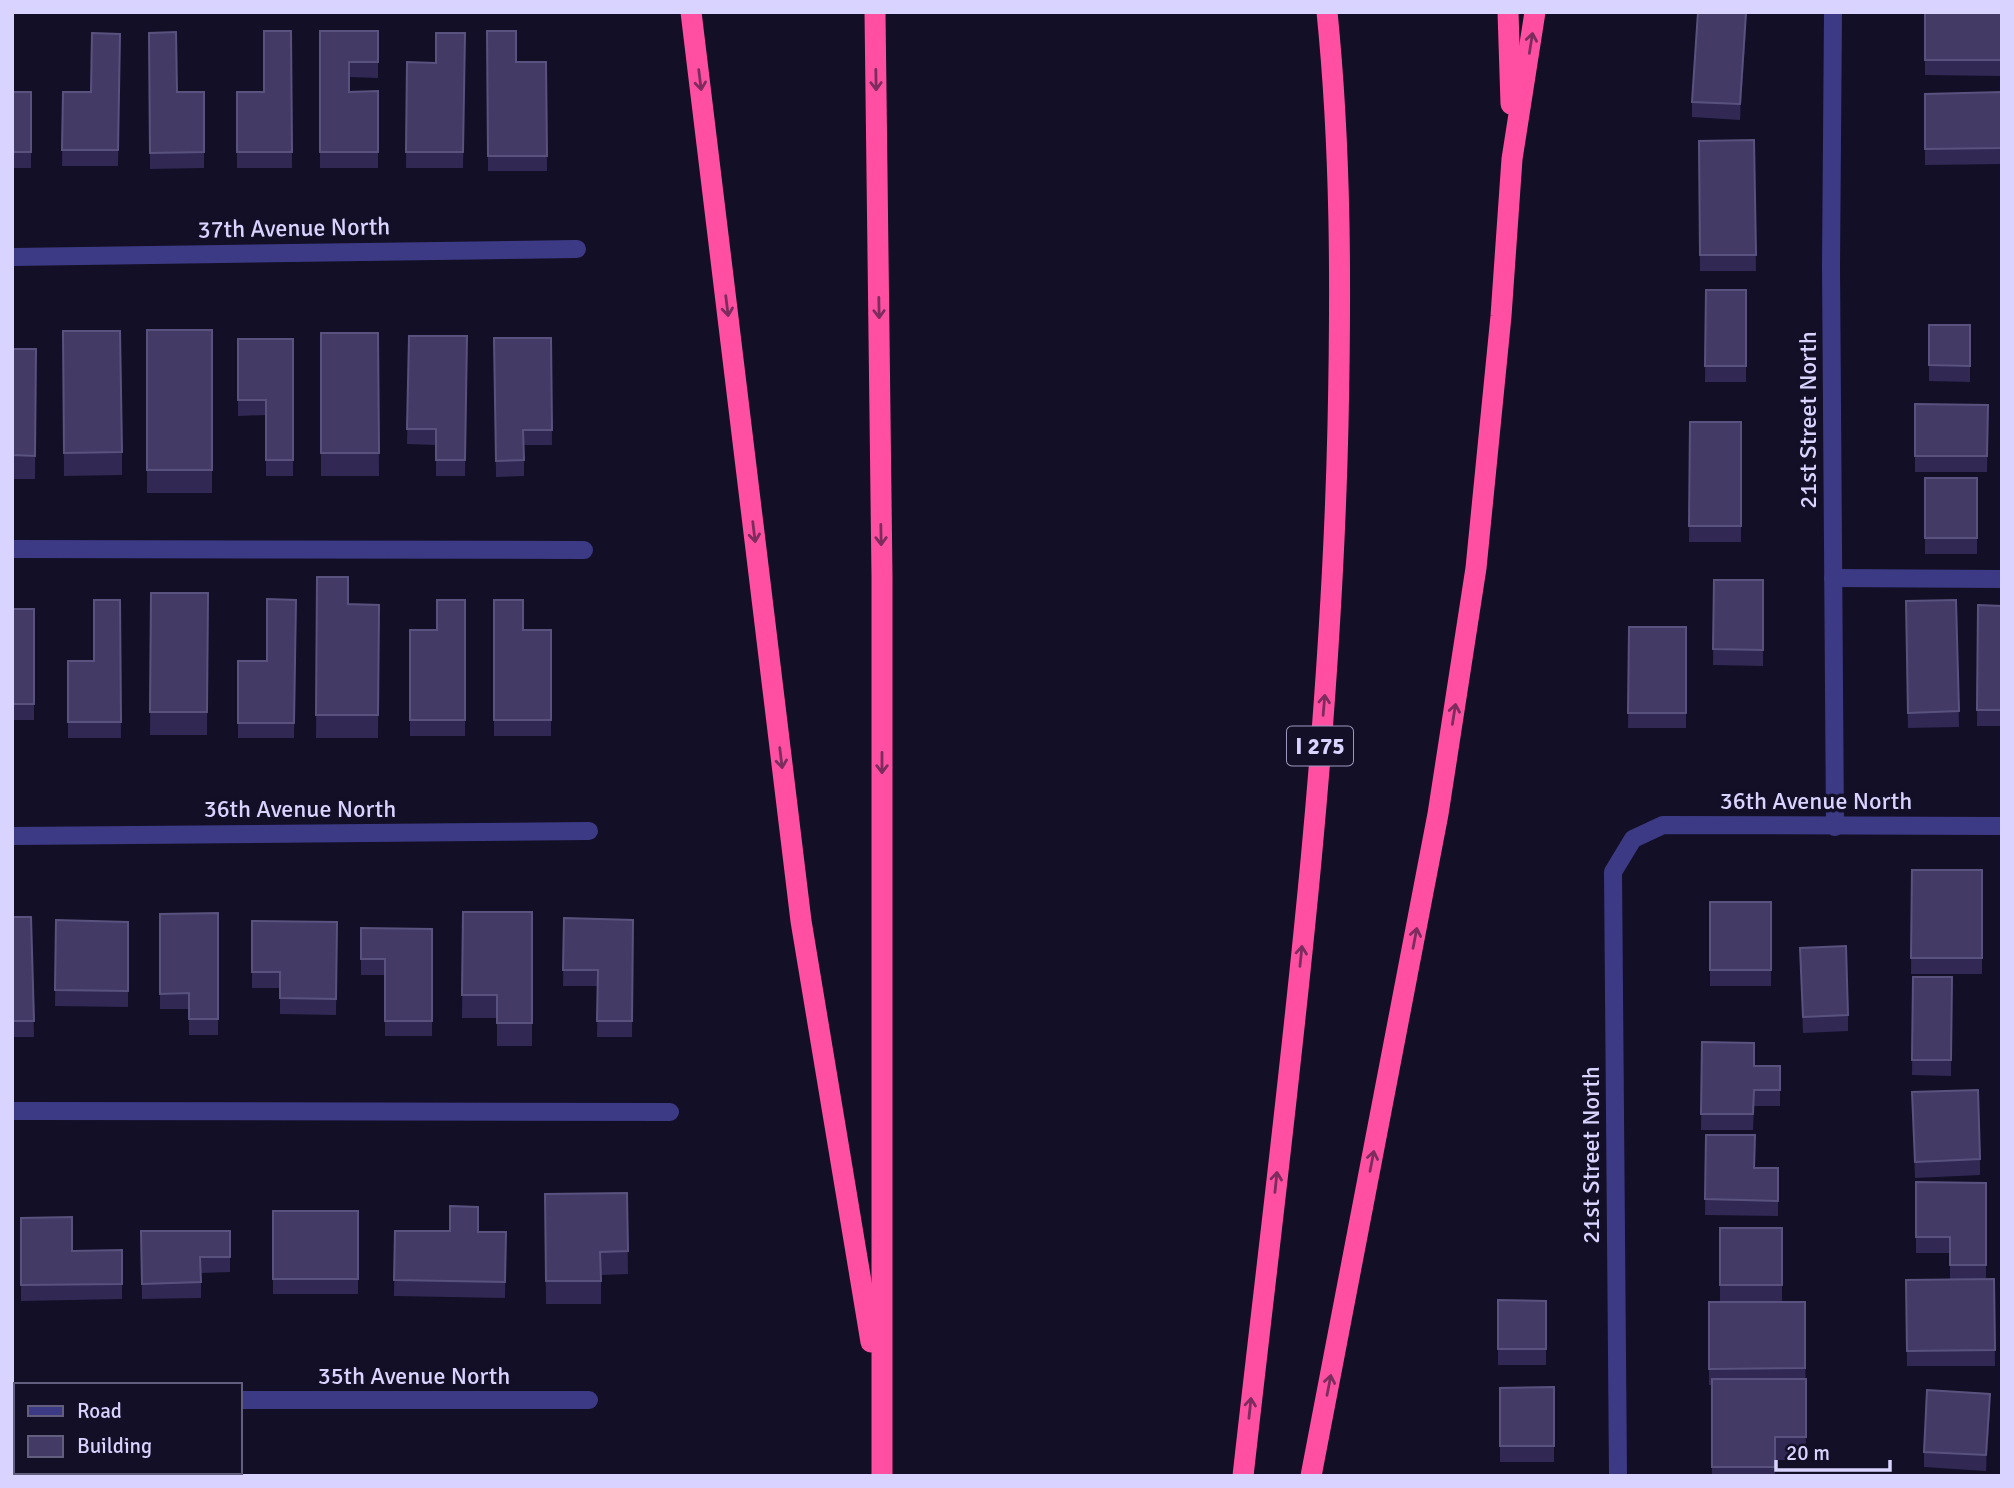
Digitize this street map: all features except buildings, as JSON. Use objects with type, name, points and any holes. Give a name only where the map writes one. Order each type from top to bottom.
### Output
[{"type":"highway","points":[[691,12],[801,921],[881,1403]]},
{"type":"highway","points":[[875,12],[881,577],[881,1476]]},
{"type":"highway","name":"I 275","points":[[1243,1476],[1303,938],[1327,667],[1335,537],[1340,225],[1334,80],[1327,12]]},
{"type":"highway","points":[[1508,12],[1512,159]]},
{"type":"highway","points":[[1311,1476],[1438,814],[1476,568],[1501,316],[1512,159],[1535,12]]},
{"type":"street","name":"21st Street North","points":[[1833,12],[1831,280],[1835,827]]},
{"type":"street","name":"37th Avenue North","points":[[12,257],[577,248]]},
{"type":"street","points":[[12,548],[584,550]]},
{"type":"street","points":[[1833,579],[2002,579]]},
{"type":"street","name":"36th Avenue North","points":[[1633,839],[1663,825],[2002,826]]},
{"type":"street","name":"36th Avenue North","points":[[12,836],[589,831]]},
{"type":"street","name":"21st Street North","points":[[1618,1476],[1613,872],[1633,839]]},
{"type":"street","points":[[12,1111],[670,1112]]},
{"type":"street","name":"35th Avenue North","points":[[242,1401],[589,1400]]}]
